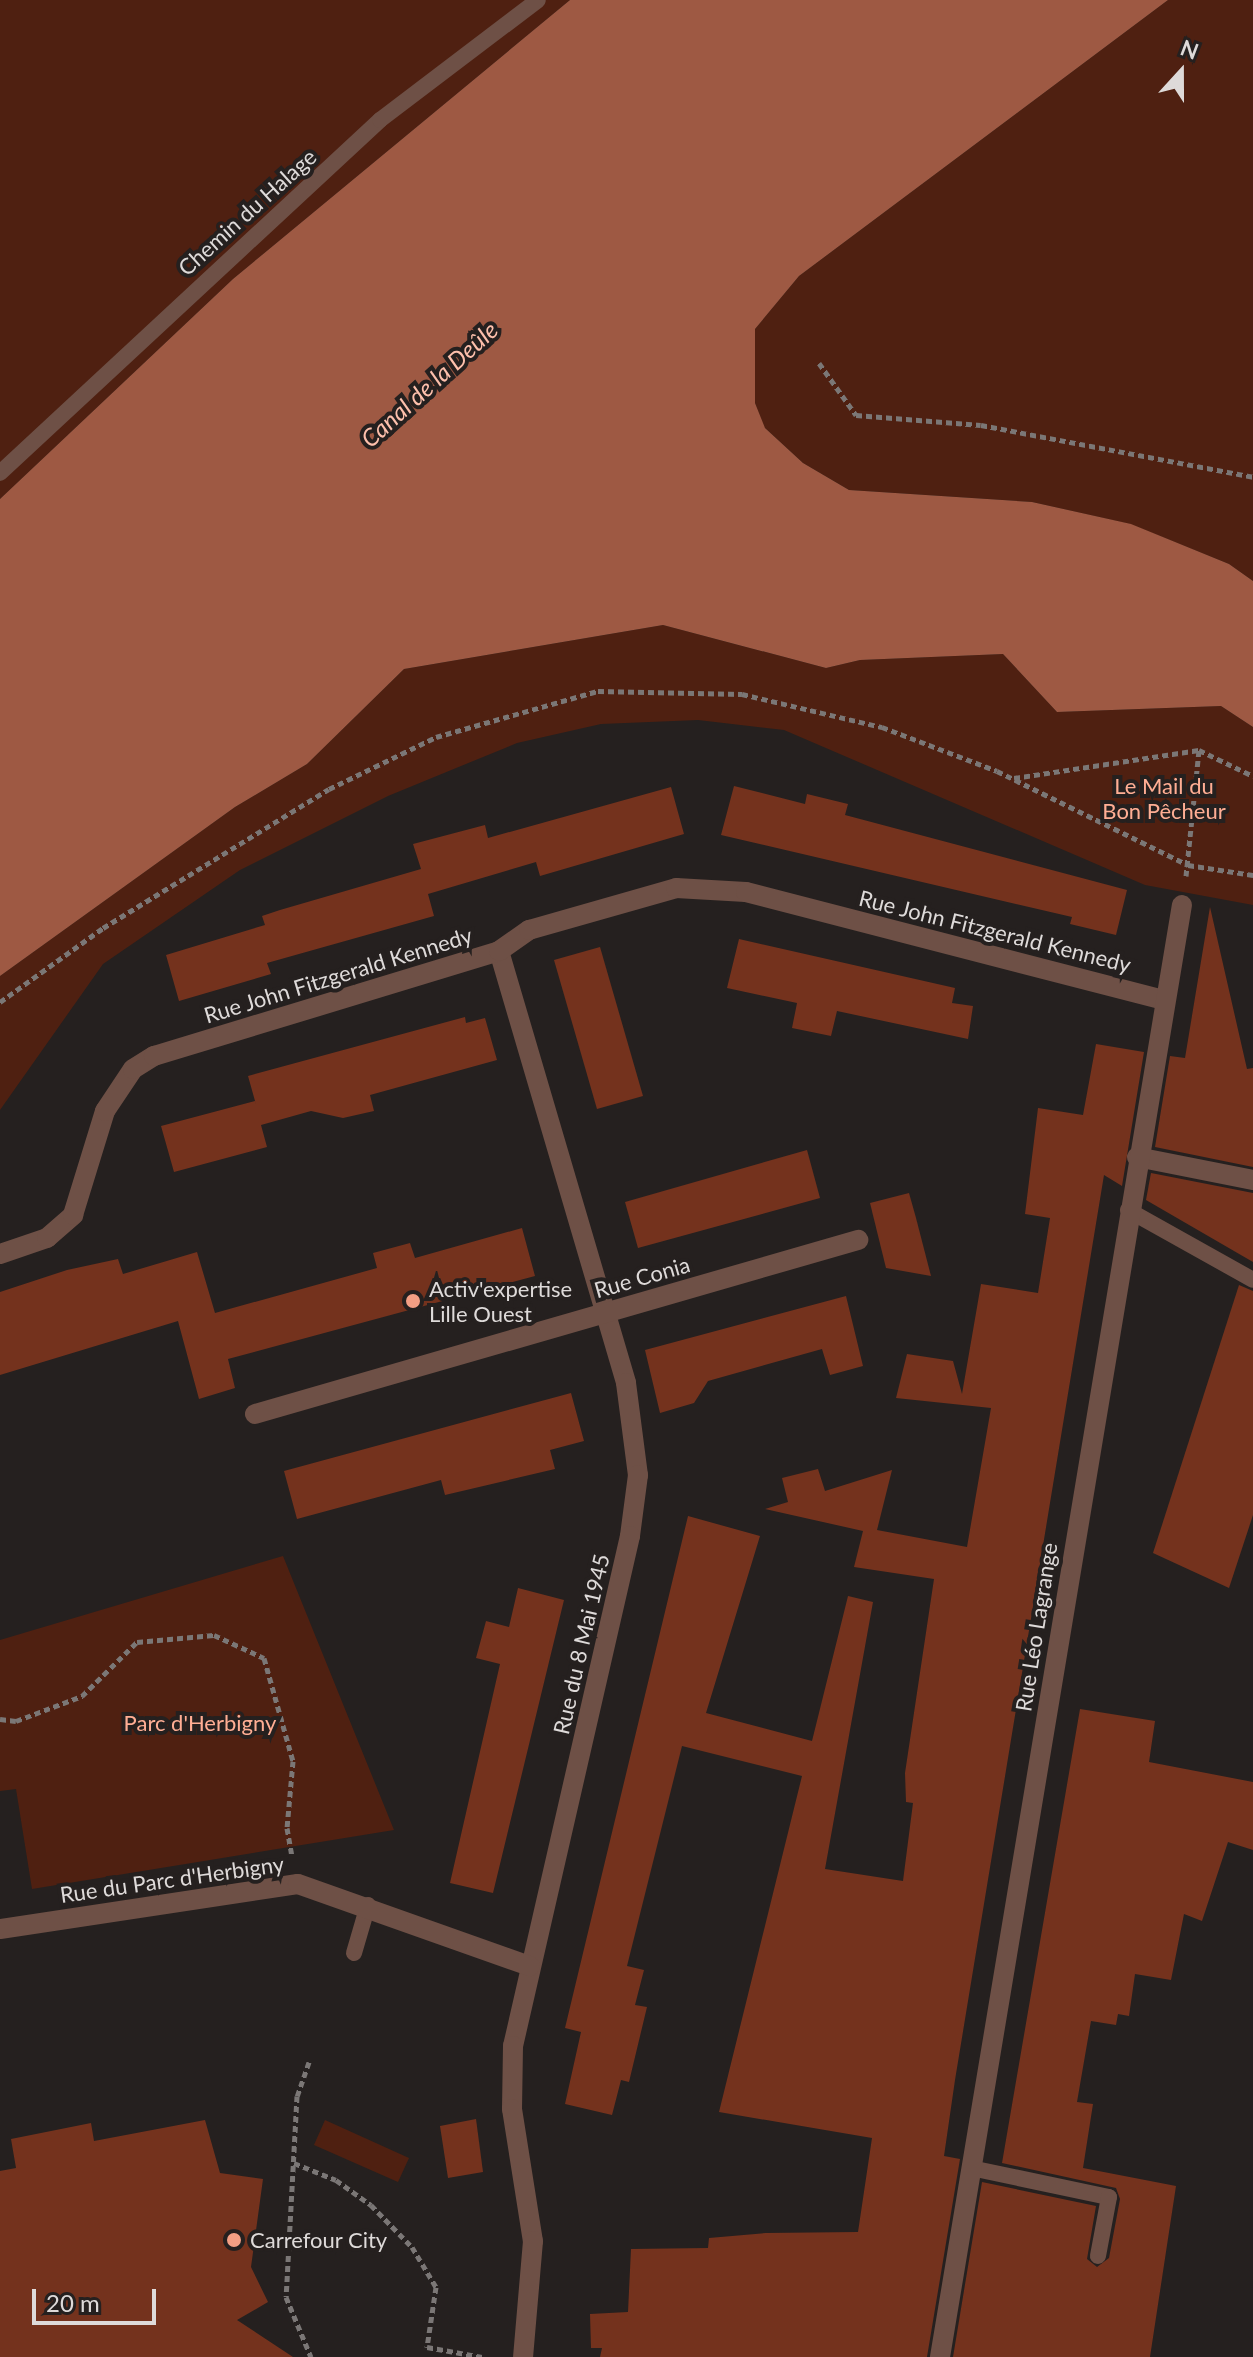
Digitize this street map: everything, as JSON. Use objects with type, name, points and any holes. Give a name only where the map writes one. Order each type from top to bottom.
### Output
[{"type":"street","name":"Rue John Fitzgerald Kennedy","points":[[0,1254],[62,1229],[81,1193],[105,1111],[133,1069],[154,1056],[499,951],[529,930],[697,885],[746,892],[1164,1000]]},
{"type":"street","name":"Rue Léo Lagrange","points":[[940,2357],[1128,1210],[1182,905]]},
{"type":"street","name":"Rue du 8 Mai 1945","points":[[499,951],[606,1312],[632,1416],[635,1505],[530,1966],[511,2071],[533,2241],[523,2357]]},
{"type":"street","points":[[1137,1157],[1253,1180]]},
{"type":"street","name":"Rue Conia","points":[[255,1414],[858,1240]]},
{"type":"street","name":"Rue du Parc d'Herbigny","points":[[0,1929],[298,1884],[368,1905],[530,1966]]},
{"type":"lane","name":"Chemin du Halage","points":[[0,473],[380,120],[538,0]]},
{"type":"lane","points":[[1128,1210],[1253,1280]]},
{"type":"lane","points":[[354,1953],[368,1905]]},
{"type":"lane","points":[[971,2168],[1109,2197],[1098,2256]]},
{"type":"path","points":[[819,363],[856,415],[981,425],[1253,477]]},
{"type":"path","points":[[0,1002],[103,928],[329,789],[436,737],[598,691],[742,694],[882,727],[1012,779],[1188,865],[1253,875]]},
{"type":"path","points":[[1188,865],[1199,750]]},
{"type":"path","points":[[1012,779],[1199,750],[1253,776]]},
{"type":"path","points":[[0,1719],[16,1721],[82,1696],[137,1642],[214,1635],[264,1658],[293,1761],[287,1828],[298,1884]]},
{"type":"path","points":[[309,2062],[297,2096],[286,2297],[311,2357]]},
{"type":"path","points":[[294,2163],[336,2180],[371,2205],[412,2247],[436,2287],[427,2347],[482,2357]]},
{"type":"green space","points":[[0,0],[570,0],[233,279],[0,499]]},
{"type":"green space","points":[[1168,0],[1253,0],[1253,581],[1229,564],[1130,524],[1032,502],[849,490],[803,463],[764,427],[755,403],[755,329],[799,276]]},
{"type":"green space","name":"Le Mail du Bon Pêcheur","points":[[663,625],[826,668],[860,660],[1003,654],[1057,712],[1221,706],[1253,727],[1253,905],[1145,885],[784,730],[698,720],[601,724],[517,743],[388,796],[240,870],[103,964],[0,1110],[0,976],[235,807],[307,764],[404,669]]},
{"type":"green space","name":"Parc d'Herbigny","points":[[283,1556],[394,1830],[32,1889],[16,1789],[0,1791],[0,1640]]},
{"type":"green space","points":[[325,2120],[409,2158],[398,2182],[314,2145]]},
{"type":"water","name":"Canal de la Deûle","points":[[570,0],[1168,0],[799,276],[755,329],[755,403],[765,428],[803,463],[849,490],[1032,502],[1131,524],[1229,564],[1253,581],[1253,727],[1221,706],[1057,712],[1003,654],[860,660],[826,668],[663,625],[404,669],[307,764],[235,807],[0,976],[0,499],[233,279]]},
{"type":"building","points":[[734,786],[805,804],[807,794],[848,804],[845,815],[1127,890],[1116,935],[1070,924],[1072,917],[721,835]]},
{"type":"building","points":[[671,787],[684,834],[540,876],[536,862],[428,894],[434,916],[267,963],[271,974],[179,1001],[166,955],[265,925],[262,916],[421,869],[413,844],[485,825],[488,838]]},
{"type":"building","points":[[1210,907],[1247,1069],[1253,1068],[1253,1167],[1155,1147],[1170,1056],[1185,1058]]},
{"type":"building","points":[[739,939],[955,988],[952,1003],[973,1006],[968,1039],[837,1011],[831,1036],[792,1028],[797,1003],[727,988]]},
{"type":"building","points":[[600,947],[643,1096],[597,1109],[554,960]]},
{"type":"building","points":[[465,1017],[466,1023],[485,1018],[497,1060],[370,1095],[374,1111],[343,1118],[311,1111],[261,1125],[267,1147],[174,1172],[161,1126],[255,1101],[257,1108],[248,1076]]},
{"type":"building","points":[[1096,1044],[1144,1052],[1122,1186],[1104,1175],[955,2080],[944,2156],[960,2159],[927,2357],[600,2357],[602,2348],[591,2348],[590,2314],[628,2312],[631,2249],[708,2248],[709,2238],[766,2233],[858,2232],[872,2138],[719,2112],[802,1776],[682,1746],[627,1966],[644,1970],[635,2005],[647,2007],[629,2082],[621,2080],[612,2115],[565,2104],[581,2032],[565,2028],[688,1516],[760,1536],[706,1713],[812,1741],[848,1596],[873,1602],[825,1869],[903,1881],[913,1803],[906,1802],[905,1773],[934,1579],[854,1567],[863,1531],[765,1509],[788,1502],[782,1478],[818,1469],[825,1491],[892,1470],[877,1530],[967,1547],[991,1408],[896,1398],[907,1354],[953,1361],[962,1394],[981,1284],[1038,1293],[1050,1218],[1025,1214],[1038,1108],[1083,1115]]},
{"type":"building","points":[[807,1150],[820,1198],[638,1248],[625,1202]]},
{"type":"building","points":[[1151,1173],[1253,1193],[1253,1262],[1146,1200]]},
{"type":"building","points":[[909,1193],[931,1276],[886,1268],[870,1203]]},
{"type":"building","points":[[522,1228],[535,1276],[228,1359],[235,1388],[199,1399],[178,1321],[0,1375],[0,1292],[67,1270],[118,1259],[123,1274],[197,1252],[215,1313],[377,1268],[373,1253],[410,1243],[415,1258]]},
{"type":"building","points":[[1239,1285],[1253,1291],[1253,1515],[1229,1588],[1153,1553]]},
{"type":"building","points":[[846,1296],[863,1366],[830,1375],[822,1349],[708,1381],[694,1403],[660,1413],[645,1350]]},
{"type":"building","points":[[571,1393],[584,1441],[550,1450],[555,1469],[445,1495],[441,1480],[297,1519],[284,1471]]},
{"type":"building","points":[[518,1588],[564,1600],[493,1893],[450,1883],[500,1664],[476,1658],[486,1621],[509,1627]]},
{"type":"building","points":[[1080,1709],[1155,1721],[1149,1762],[1253,1782],[1253,1850],[1228,1842],[1202,1921],[1184,1914],[1171,1980],[1135,1974],[1129,2016],[1118,2014],[1116,2025],[1091,2021],[1077,2102],[1093,2104],[1083,2168],[1176,2186],[1150,2357],[953,2357],[982,2182],[1096,2206],[1087,2259],[1097,2267],[1109,2258],[1120,2199],[1116,2188],[1002,2163]]},
{"type":"building","points":[[476,2119],[483,2172],[448,2178],[440,2126]]},
{"type":"building","points":[[205,2120],[220,2173],[263,2179],[251,2267],[268,2302],[237,2320],[293,2357],[0,2357],[0,2171],[16,2168],[11,2139],[91,2123],[94,2141]]},
{"type":"place","name":"Activ'expertise Lille Ouest","points":[[413,1301]]},
{"type":"place","name":"Carrefour City","points":[[234,2240]]}]
